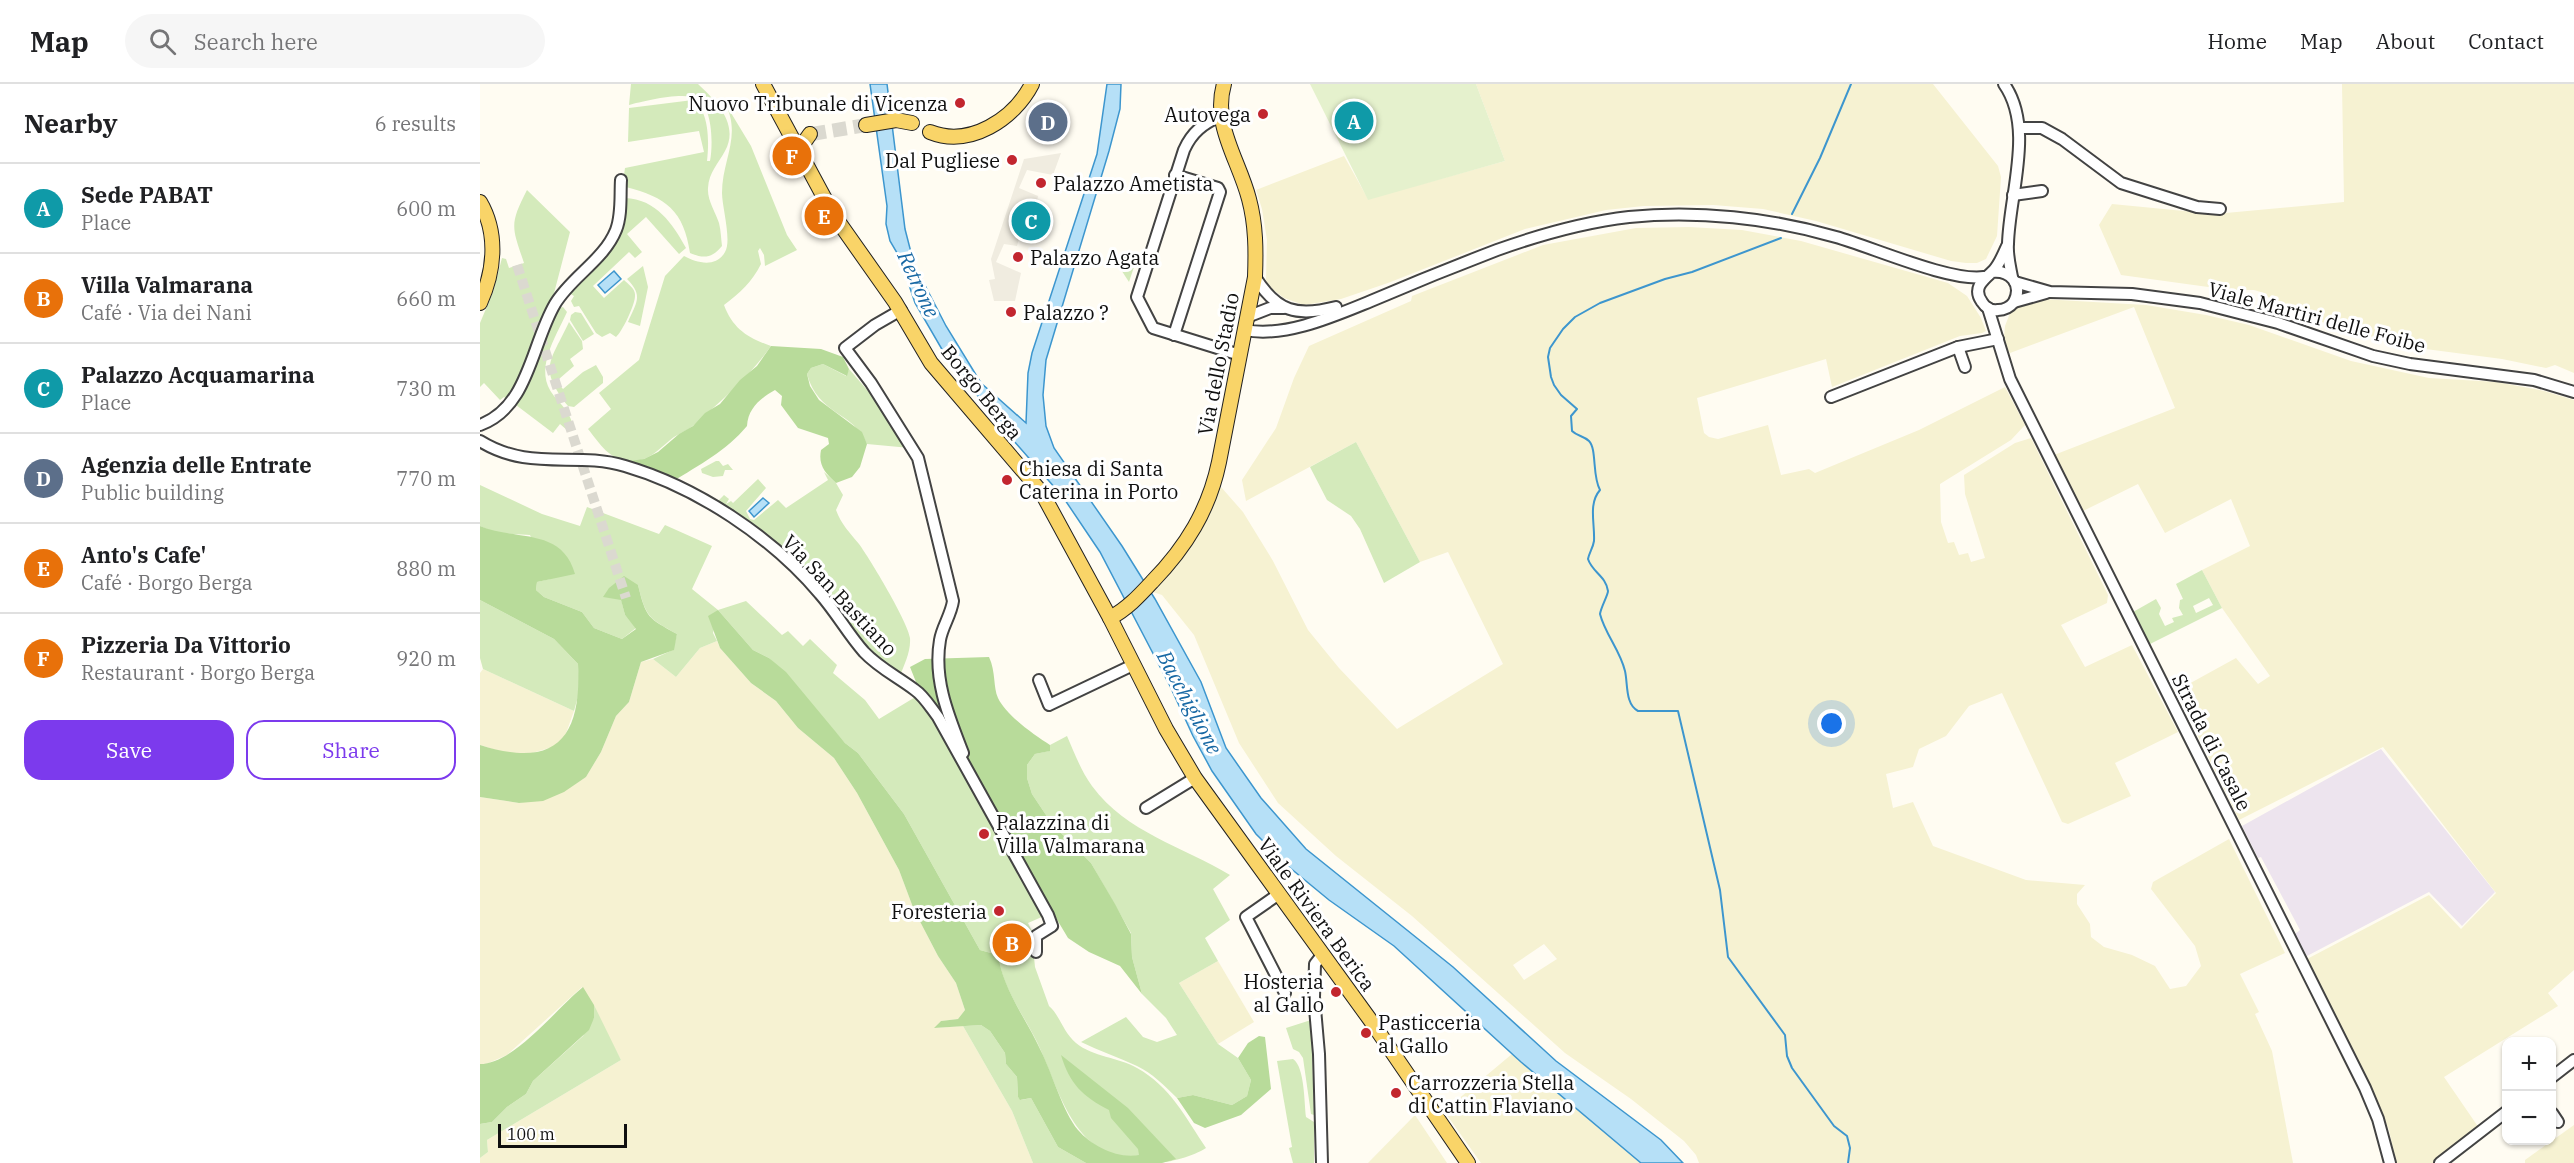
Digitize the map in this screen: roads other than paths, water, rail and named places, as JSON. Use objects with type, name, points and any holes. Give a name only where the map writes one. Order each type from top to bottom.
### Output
[{"type":"main road","name":"Borgo Berga","points":[[763,84],[844,232],[901,310],[931,363],[1042,493],[1110,618]]},
{"type":"main road","points":[[930,132],[944,136],[979,132],[996,124],[1017,106],[1032,84]]},
{"type":"main road","name":"Via dello Stadio","points":[[1110,618],[1127,609],[1165,569],[1190,538],[1215,481],[1255,277],[1256,252],[1253,213],[1220,116],[1224,84]]},
{"type":"main road","points":[[868,125],[896,120],[912,123]]},
{"type":"main road","points":[[788,127],[794,132],[811,134],[802,144],[805,159]]},
{"type":"main road","points":[[480,202],[492,230],[492,263],[480,303]]},
{"type":"main road","name":"Viale Riviera Berica","points":[[1110,618],[1166,729],[1195,778],[1371,1021],[1468,1163]]},
{"type":"street","points":[[1831,397],[1958,347],[1998,336],[2000,322],[2017,292],[2008,244],[2019,128],[2011,94],[2004,84]]},
{"type":"street","points":[[1220,116],[1203,124],[1190,136],[1175,175],[1137,297],[1153,328],[1240,356]]},
{"type":"street","points":[[2019,128],[2042,128],[2062,139],[2121,183],[2197,207],[2220,208]]},
{"type":"street","points":[[1174,335],[1220,192],[1218,188],[1175,175]]},
{"type":"street","points":[[480,425],[494,420],[511,403],[528,371],[555,305],[597,257],[615,231],[621,180]]},
{"type":"street","points":[[2013,195],[2042,191]]},
{"type":"street","points":[[1372,300],[1316,312],[1303,313],[1284,308],[1270,308],[1246,324],[1258,333],[1275,332],[1354,309],[1498,250],[1572,227],[1630,217],[1715,216],[1753,219],[1797,227],[1844,239],[1955,276],[1973,288],[1988,308],[1998,310],[2011,304]]},
{"type":"street","points":[[1978,295],[1978,288],[2008,244]]},
{"type":"street","points":[[1955,276],[2006,273],[2013,279]]},
{"type":"street","points":[[1255,277],[1272,299],[1284,308]]},
{"type":"street","name":"Viale Martiri delle Foibe","points":[[2013,279],[2050,292],[2132,294],[2200,303],[2278,323],[2373,356],[2410,364],[2534,380],[2574,392]]},
{"type":"street","name":"Viale Martiri delle Foibe","points":[[2011,304],[2050,292]]},
{"type":"street","name":"Strada di Casale","points":[[1988,308],[2010,379],[2365,1089],[2378,1119],[2390,1163]]},
{"type":"street","points":[[901,310],[875,325],[845,348],[912,447],[921,471],[953,601],[940,638],[938,661],[940,688],[963,755],[966,771],[995,819],[1052,926],[1036,936],[1036,952]]},
{"type":"street","points":[[1958,347],[1965,367]]},
{"type":"street","name":"Via San Bastiano","points":[[480,441],[491,448],[516,457],[624,465],[686,492],[723,512],[769,544],[819,592],[864,652],[891,675],[916,690],[938,717],[966,771]]},
{"type":"street","points":[[1039,680],[1049,705],[1133,665]]},
{"type":"street","points":[[1146,808],[1195,778]]},
{"type":"street","points":[[1279,894],[1246,917],[1285,993]]},
{"type":"street","points":[[1322,955],[1315,964],[1314,997],[1320,1064],[1322,1163]]},
{"type":"street","points":[[2556,1074],[2574,1060]]},
{"type":"street","points":[[2440,1163],[2502,1115]]},
{"type":"water","name":"Bacchiglione","points":[[870,84],[887,84],[905,229],[914,264],[946,326],[981,383],[1026,423],[1028,373],[1032,353],[1097,154],[1107,84],[1121,84],[1120,109],[1109,151],[1046,360],[1043,395],[1046,426],[1054,448],[1122,546],[1155,599],[1201,682],[1226,748],[1261,798],[1306,849],[1453,967],[1556,1061],[1661,1140],[1683,1163],[1641,1163],[1521,1062],[1394,946],[1329,900],[1289,867],[1256,834],[1212,771],[1100,552],[1063,497],[1006,432],[1003,423],[964,381],[947,358],[915,303],[900,258],[890,241],[886,224],[887,206]]},
{"type":"water","points":[[614,271],[621,279],[605,293],[598,285]]},
{"type":"water","points":[[763,498],[769,503],[754,517],[749,511]]},
{"type":"waterway","points":[[1792,214],[1820,158],[1851,84]]},
{"type":"waterway","points":[[1781,238],[1692,272],[1665,279],[1600,303],[1575,317],[1563,329],[1550,348],[1548,357],[1554,385],[1561,395],[1577,409],[1571,416],[1572,431],[1589,441],[1593,450],[1596,478],[1600,490],[1594,501],[1594,541],[1588,559],[1607,586],[1608,593],[1600,614],[1623,663],[1629,699],[1638,711],[1678,711],[1720,890],[1728,957],[1785,1035],[1787,1056],[1792,1068],[1834,1126],[1847,1136],[1850,1148],[1848,1163]]},
{"type":"tunnel","points":[[812,134],[866,125]]},
{"type":"tunnel","points":[[517,265],[626,598]]},
{"type":"place","name":"Nuovo Tribunale di Vicenza","points":[[960,103]]},
{"type":"place","name":"Autovega","points":[[1263,114]]},
{"type":"place","name":"Sede PABAT","points":[[1354,121]]},
{"type":"place","name":"Agenzia delle Entrate","points":[[1048,122]]},
{"type":"place","name":"Pizzeria Da Vittorio","points":[[792,156]]},
{"type":"place","name":"Dal Pugliese","points":[[1012,160]]},
{"type":"place","name":"Palazzo Ametista","points":[[1041,183]]},
{"type":"place","name":"Anto's Cafe'","points":[[824,216]]},
{"type":"place","name":"Palazzo Acquamarina","points":[[1031,221]]},
{"type":"place","name":"Palazzo Agata","points":[[1018,257]]},
{"type":"place","name":"Palazzo ?","points":[[1011,312]]},
{"type":"place","name":"Chiesa di Santa Caterina in Porto","points":[[1007,480]]},
{"type":"place","name":"Palazzina di Villa Valmarana","points":[[984,834]]},
{"type":"place","name":"Foresteria","points":[[999,911]]},
{"type":"place","name":"Villa Valmarana","points":[[1012,943]]},
{"type":"place","name":"Hosteria al Gallo","points":[[1336,992]]},
{"type":"place","name":"Pasticceria al Gallo","points":[[1366,1033]]},
{"type":"place","name":"Carrozzeria Stella di Cattin Flaviano","points":[[1396,1093]]},
{"type":"water label","name":"Retrone","points":[[919,284]]}]
